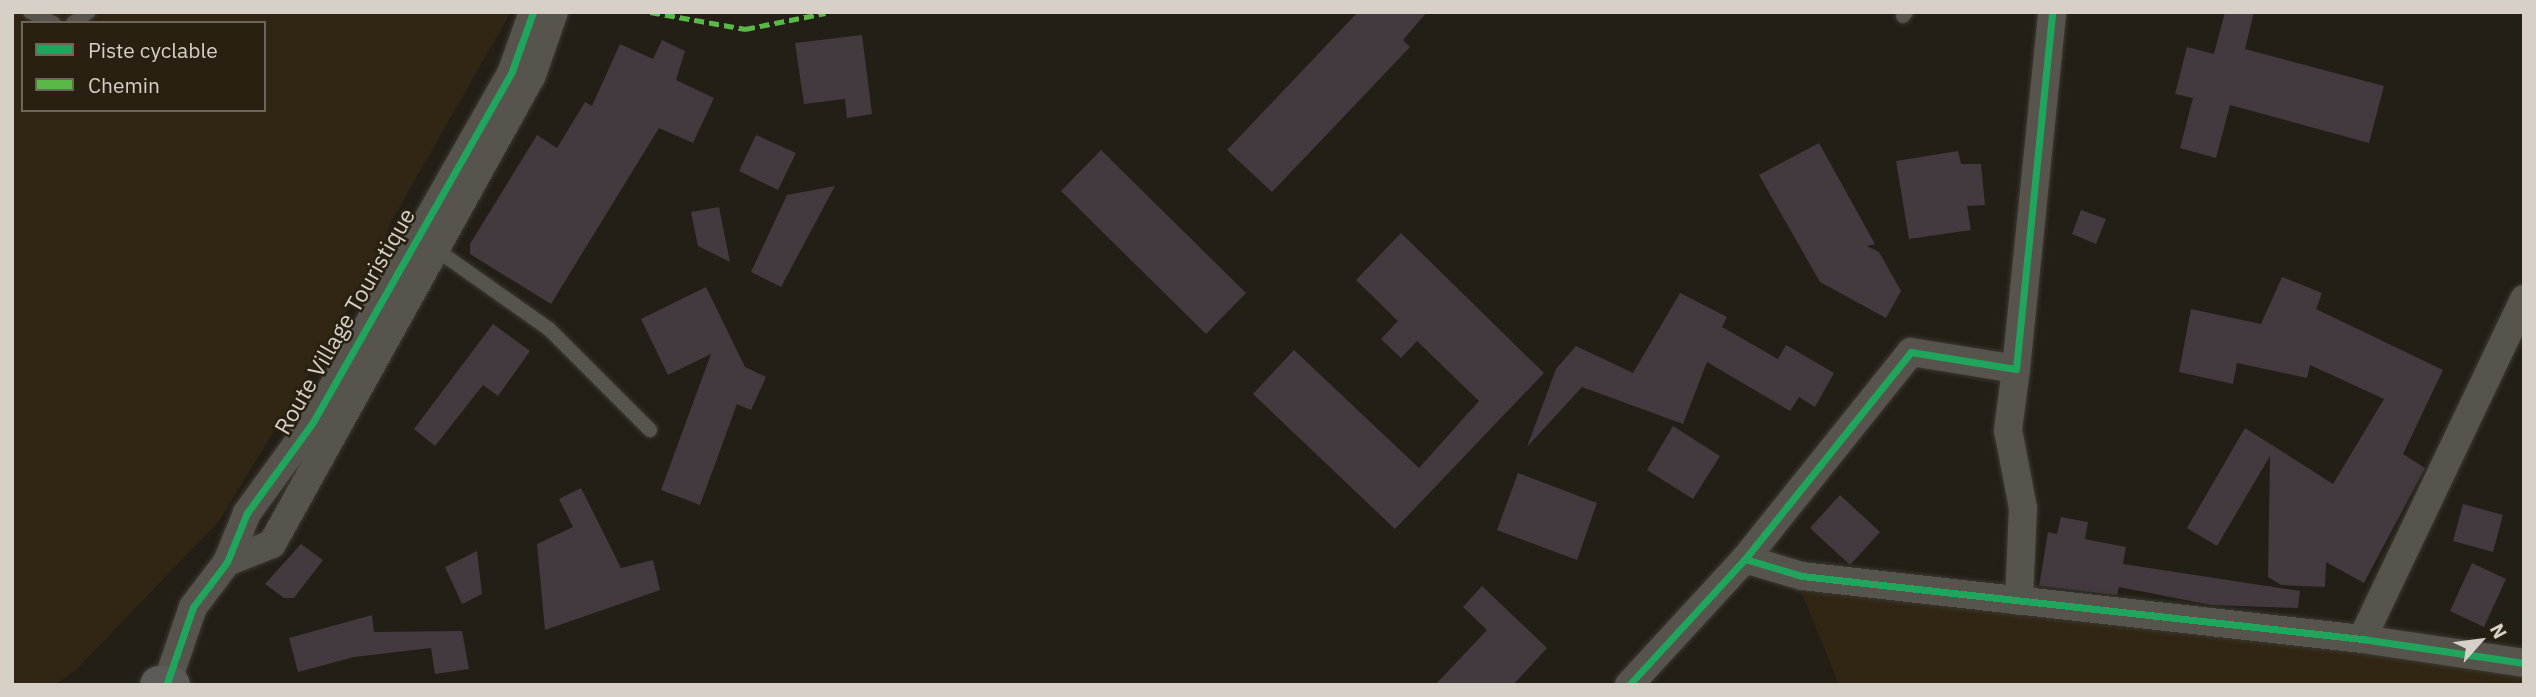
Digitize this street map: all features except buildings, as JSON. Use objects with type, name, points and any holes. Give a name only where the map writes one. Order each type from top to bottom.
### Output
[{"type":"street","name":"Route Village Touristique","points":[[227,562],[272,544],[434,248],[488,129],[533,12]]},
{"type":"street","name":"Route Village Touristique","points":[[165,684],[193,607],[227,562],[247,513],[313,422],[488,129],[532,75],[554,12]]},
{"type":"street","points":[[2019,601],[2023,508],[2008,430],[2052,12]]},
{"type":"street","points":[[2362,639],[2524,299]]},
{"type":"street","points":[[1629,685],[1745,559],[1911,352],[2016,369]]},
{"type":"street","points":[[1745,559],[1802,576],[2362,639],[2524,663]]},
{"type":"lane","points":[[30,12],[50,21]]},
{"type":"lane","points":[[434,248],[549,329],[650,430]]},
{"type":"shaded area","points":[[12,12],[511,12],[391,222],[380,257],[220,520],[76,670],[55,685],[12,685]]},
{"type":"shaded area","points":[[1801,591],[2524,671],[2524,685],[1839,685]]},
{"type":"marked path","points":[[650,12],[745,29],[825,13]]},
{"type":"cycle path","points":[[167,683],[193,607],[227,562],[247,513],[313,422],[512,71],[533,12]]},
{"type":"cycle path","points":[[1629,685],[1745,559],[1911,352],[2016,369],[2052,12]]},
{"type":"cycle path","points":[[1745,559],[1802,576],[2362,639],[2524,663]]}]
